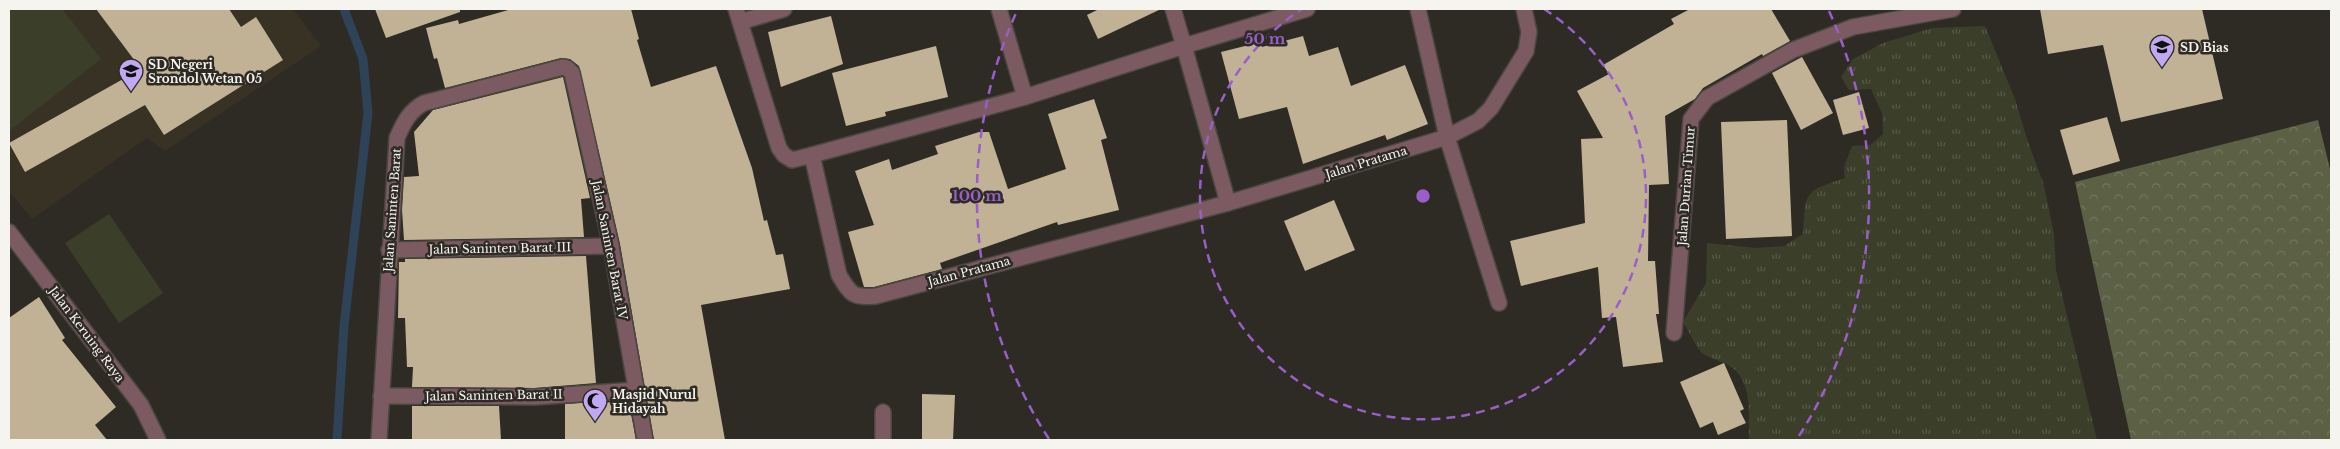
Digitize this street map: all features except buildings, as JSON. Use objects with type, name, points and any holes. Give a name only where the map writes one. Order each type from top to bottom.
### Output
[{"type":"street","points":[[784,9],[738,16],[779,148],[784,155],[792,160],[1025,97],[1307,9]]},
{"type":"street","points":[[999,9],[1025,97]]},
{"type":"street","points":[[1173,9],[1228,203]]},
{"type":"street","points":[[1418,9],[1447,137],[1500,303]]},
{"type":"street","name":"Jalan Pratama","points":[[812,155],[839,276],[849,291],[858,297],[876,296],[1228,203],[1447,137],[1478,121],[1491,108],[1526,51],[1529,32],[1524,9]]},
{"type":"street","name":"Jalan Durian Timur","points":[[1674,333],[1691,119],[1707,98],[1793,50],[1853,27],[1872,16],[1953,9]]},
{"type":"street","name":"Jalan Saninten Barat IV","points":[[563,67],[572,73],[611,246],[645,440]]},
{"type":"street","name":"Jalan Saninten Barat","points":[[379,440],[397,138],[404,123],[414,109],[424,104],[563,67]]},
{"type":"street","name":"Jalan Keruing Raya","points":[[9,232],[141,405],[158,440]]},
{"type":"street","name":"Jalan Saninten Barat III","points":[[389,250],[611,246]]},
{"type":"street","name":"Jalan Saninten Barat II","points":[[381,396],[536,397],[636,390]]},
{"type":"street","points":[[883,412],[883,440]]},
{"type":"shaded area","name":"SD Negeri Srondol Wetan 05","points":[[9,9],[293,9],[321,46],[165,151],[147,138],[32,219],[9,191]]},
{"type":"green space","points":[[9,9],[62,9],[101,59],[9,131]]},
{"type":"green space","points":[[1985,26],[2015,99],[2043,182],[2054,233],[2056,270],[2097,440],[1749,440],[1748,399],[1744,383],[1731,367],[1701,352],[1683,322],[1706,283],[1707,243],[1756,248],[1784,246],[1803,234],[1805,209],[1809,195],[1821,187],[1845,178],[1844,167],[1852,146],[1870,145],[1883,134],[1882,113],[1871,89],[1849,90],[1841,77],[1853,59],[1883,43],[1932,28]]},
{"type":"green space","points":[[2318,120],[2331,173],[2331,440],[2131,440],[2075,182]]},
{"type":"green space","points":[[109,214],[163,293],[119,323],[65,243]]},
{"type":"waterway","points":[[337,440],[344,326],[368,113],[363,59],[344,9]]},
{"type":"place","name":"SD Bias","points":[[2162,68]]},
{"type":"place","name":"SD Negeri Srondol Wetan 05","points":[[131,92]]},
{"type":"place","name":"Masjid Nurul Hidayah","points":[[595,422]]}]
